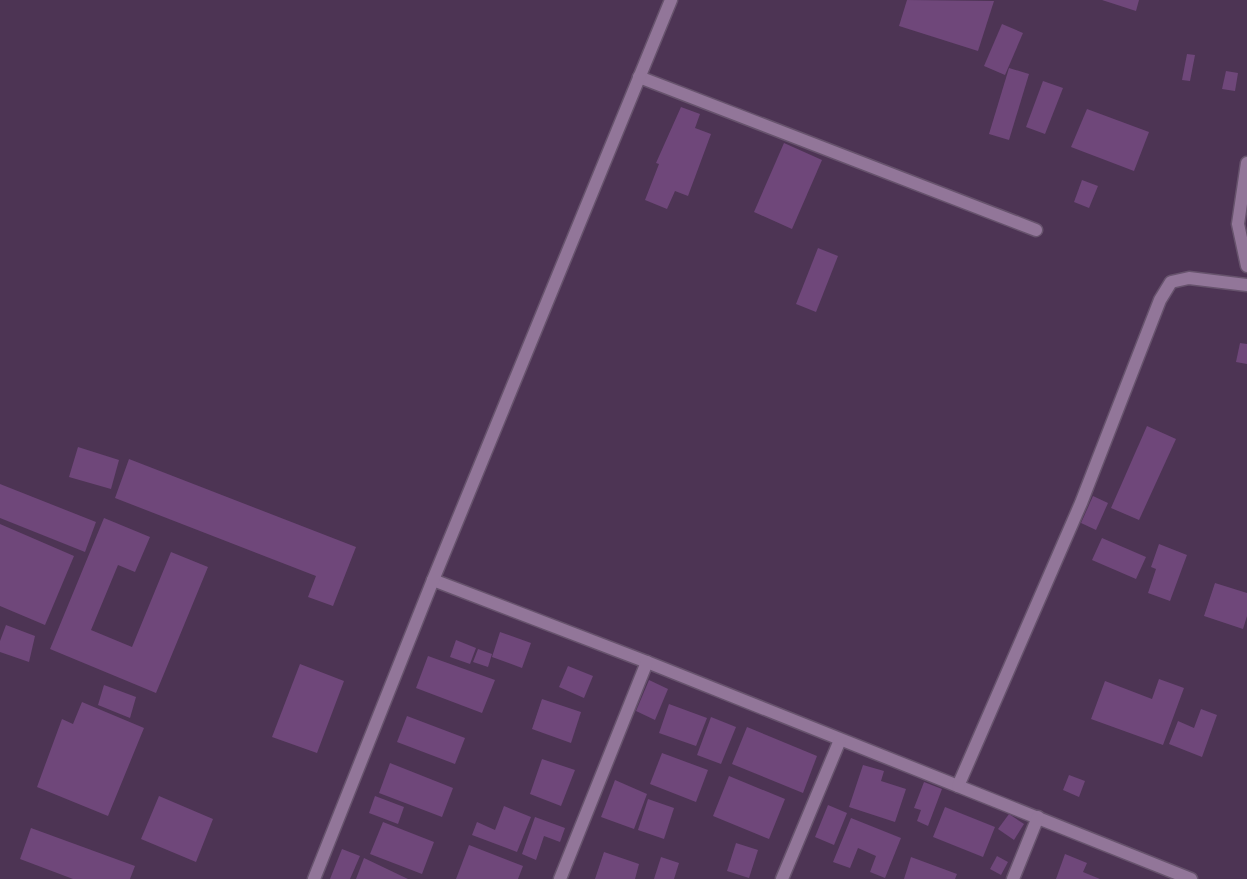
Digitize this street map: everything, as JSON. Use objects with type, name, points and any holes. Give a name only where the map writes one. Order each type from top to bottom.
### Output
[{"type":"street","points":[[314,879],[433,580],[672,0]]},
{"type":"street","points":[[639,77],[1036,230]]},
{"type":"street","points":[[1247,163],[1238,224],[1247,266]]},
{"type":"street","points":[[958,786],[1081,503],[1160,300],[1172,282],[1189,278],[1247,285]]},
{"type":"street","points":[[433,580],[647,662],[1191,879]]},
{"type":"street","points":[[560,879],[647,662]]},
{"type":"street","points":[[782,879],[840,740]]},
{"type":"street","points":[[1013,879],[1038,817]]},
{"type":"building","points":[[907,0],[994,1],[978,51],[899,26]]},
{"type":"building","points":[[1102,0],[1139,0],[1136,11]]},
{"type":"building","points":[[1002,24],[1023,33],[1005,75],[984,66]]},
{"type":"building","points":[[1187,54],[1195,55],[1190,81],[1182,80]]},
{"type":"building","points":[[1009,68],[1029,74],[1009,140],[989,134]]},
{"type":"building","points":[[1226,71],[1238,73],[1235,91],[1222,89]]},
{"type":"building","points":[[1043,81],[1063,88],[1045,134],[1026,127]]},
{"type":"building","points":[[681,107],[700,114],[695,128],[711,134],[688,196],[675,191],[667,209],[645,200],[659,164],[656,163]]},
{"type":"building","points":[[1087,109],[1149,132],[1134,171],[1071,147]]},
{"type":"building","points":[[784,143],[822,160],[792,229],[754,212]]},
{"type":"building","points":[[1082,180],[1098,186],[1089,208],[1074,202]]},
{"type":"building","points":[[818,248],[838,256],[816,312],[796,304]]},
{"type":"building","points":[[1240,343],[1247,344],[1247,364],[1236,362]]},
{"type":"building","points":[[1147,426],[1176,439],[1139,520],[1111,508]]},
{"type":"building","points":[[78,447],[119,460],[111,489],[69,477]]},
{"type":"building","points":[[129,459],[356,547],[333,606],[308,597],[316,576],[115,498]]},
{"type":"building","points":[[0,484],[96,522],[85,552],[0,518]]},
{"type":"building","points":[[1093,496],[1108,503],[1096,530],[1081,523]]},
{"type":"building","points":[[104,518],[150,537],[135,572],[118,565],[91,630],[132,647],[171,552],[208,567],[156,693],[50,649]]},
{"type":"building","points":[[0,524],[74,556],[45,625],[0,606]]},
{"type":"building","points":[[1102,538],[1146,557],[1136,579],[1092,560]]},
{"type":"building","points":[[1159,544],[1187,555],[1170,601],[1148,593],[1156,569],[1151,567]]},
{"type":"building","points":[[1215,583],[1247,593],[1247,616],[1243,629],[1204,616]]},
{"type":"building","points":[[6,625],[35,636],[29,662],[0,652],[0,641]]},
{"type":"building","points":[[500,632],[531,643],[522,668],[492,657]]},
{"type":"building","points":[[456,640],[476,648],[470,664],[450,657]]},
{"type":"building","points":[[478,649],[492,654],[488,667],[473,662]]},
{"type":"building","points":[[428,656],[495,680],[482,713],[416,688]]},
{"type":"building","points":[[300,664],[344,681],[317,753],[272,737]]},
{"type":"building","points":[[568,666],[593,676],[584,698],[559,687]]},
{"type":"building","points":[[1159,679],[1184,688],[1163,745],[1091,719],[1105,681],[1152,699]]},
{"type":"building","points":[[649,680],[668,689],[655,720],[636,711]]},
{"type":"building","points":[[104,685],[136,697],[130,718],[98,705]]},
{"type":"building","points":[[542,699],[581,712],[571,743],[532,729]]},
{"type":"building","points":[[82,702],[144,728],[108,816],[37,787],[62,719],[73,724]]},
{"type":"building","points":[[669,704],[707,718],[696,746],[659,733]]},
{"type":"building","points":[[1201,709],[1217,715],[1202,757],[1169,744],[1178,721],[1194,728]]},
{"type":"building","points":[[407,716],[465,738],[455,764],[397,742]]},
{"type":"building","points":[[711,717],[736,727],[721,764],[697,755]]},
{"type":"building","points":[[747,727],[817,756],[803,793],[732,764]]},
{"type":"building","points":[[662,753],[708,770],[696,802],[650,784]]},
{"type":"building","points":[[542,759],[575,770],[561,806],[530,794]]},
{"type":"building","points":[[390,763],[453,788],[442,817],[379,793]]},
{"type":"building","points":[[863,765],[884,771],[881,781],[906,789],[895,822],[849,807]]},
{"type":"building","points":[[1069,775],[1085,781],[1079,797],[1063,790]]},
{"type":"building","points":[[729,776],[785,799],[769,839],[713,816]]},
{"type":"building","points":[[615,780],[647,794],[634,829],[601,817]]},
{"type":"building","points":[[924,782],[942,789],[928,826],[917,821],[921,810],[914,808]]},
{"type":"building","points":[[159,796],[213,819],[196,862],[141,839]]},
{"type":"building","points":[[375,796],[404,807],[398,824],[369,813]]},
{"type":"building","points":[[648,799],[674,808],[664,839],[638,830]]},
{"type":"building","points":[[828,805],[847,813],[834,845],[815,837]]},
{"type":"building","points":[[504,806],[531,817],[517,852],[472,835],[477,822],[495,830]]},
{"type":"building","points":[[945,807],[995,827],[983,857],[933,837]]},
{"type":"building","points":[[1009,814],[1024,824],[1014,840],[998,829]]},
{"type":"building","points":[[535,817],[565,828],[560,842],[544,836],[536,860],[522,854]]},
{"type":"building","points":[[851,818],[901,838],[885,878],[870,872],[876,856],[858,848],[850,868],[833,862]]},
{"type":"building","points":[[383,822],[434,842],[422,874],[370,854]]},
{"type":"building","points":[[31,828],[135,866],[130,879],[73,879],[20,859]]},
{"type":"building","points":[[736,843],[758,850],[749,878],[727,871]]},
{"type":"building","points":[[469,845],[523,866],[518,879],[456,879]]},
{"type":"building","points":[[342,849],[360,856],[350,879],[330,879]]},
{"type":"building","points":[[604,852],[639,864],[635,879],[595,879]]},
{"type":"building","points":[[1065,854],[1087,863],[1083,872],[1100,879],[1056,879]]},
{"type":"building","points":[[997,856],[1008,862],[1001,875],[990,869]]},
{"type":"building","points":[[661,857],[679,863],[674,879],[654,879]]},
{"type":"building","points":[[911,857],[957,874],[955,879],[904,879]]},
{"type":"building","points":[[364,858],[408,879],[356,879]]}]
